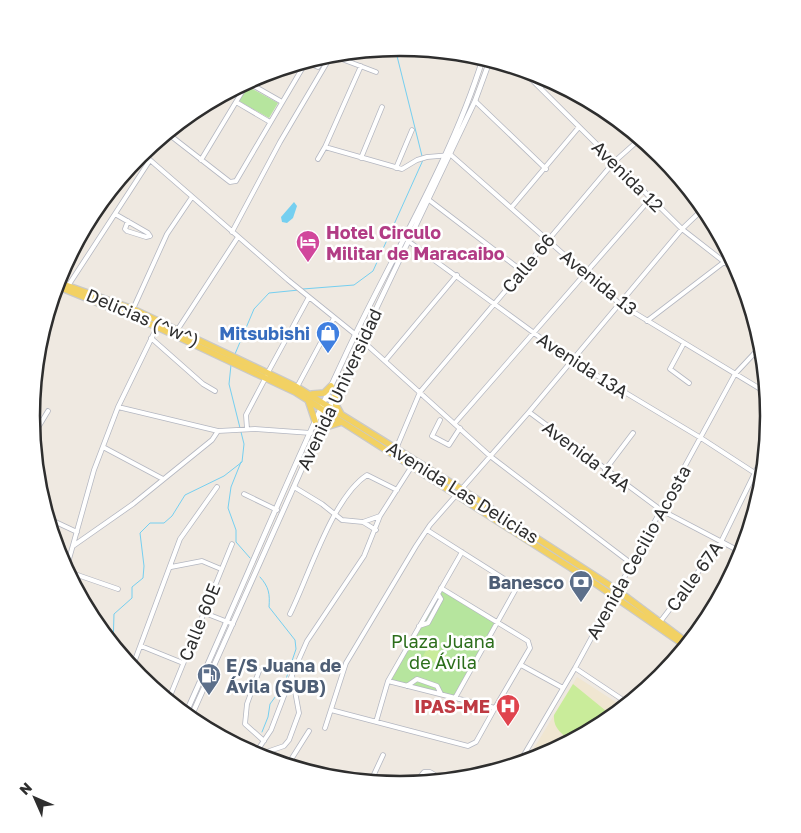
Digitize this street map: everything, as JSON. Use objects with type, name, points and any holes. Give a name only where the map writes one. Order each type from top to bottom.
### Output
[{"type":"main road","name":"Delicias (^w^)","points":[[64,286],[226,357]]},
{"type":"main road","name":"Delicias (^w^)","points":[[64,287],[133,309],[178,329],[226,357]]},
{"type":"main road","name":"Avenida Las Delicias","points":[[226,357],[297,387],[308,397],[343,420],[396,449],[461,489],[684,640]]},
{"type":"main road","points":[[266,375],[308,397],[324,393],[331,386]]},
{"type":"main road","points":[[335,395],[336,405],[343,420],[456,495],[615,593],[681,643]]},
{"type":"main road","points":[[308,397],[315,421]]},
{"type":"main road","points":[[314,433],[343,420]]},
{"type":"street","points":[[346,60],[376,72]]},
{"type":"street","points":[[232,232],[280,142],[327,64]]},
{"type":"street","name":"Avenida Universidad","points":[[193,711],[294,487],[322,405],[444,155],[474,89],[482,65]]},
{"type":"street","points":[[318,159],[361,66]]},
{"type":"street","name":"Avenida Universidad","points":[[188,708],[276,510],[314,433],[328,410],[451,155],[476,101],[488,67]]},
{"type":"street","points":[[172,137],[230,182],[236,181],[300,70]]},
{"type":"street","name":"Avenida 12","points":[[534,82],[682,229],[728,266]]},
{"type":"street","points":[[255,86],[282,102]]},
{"type":"street","points":[[201,160],[241,93]]},
{"type":"street","points":[[476,101],[546,169]]},
{"type":"street","points":[[236,102],[270,122]]},
{"type":"street","points":[[361,158],[382,107]]},
{"type":"street","points":[[511,208],[580,127]]},
{"type":"street","points":[[396,168],[412,130]]},
{"type":"street","name":"Calle 66","points":[[396,449],[420,392],[614,162],[635,143]]},
{"type":"street","points":[[325,147],[396,168],[406,169],[417,160],[425,157],[451,155]]},
{"type":"street","name":"Avenida 13","points":[[451,155],[620,304],[760,388]]},
{"type":"street","points":[[67,288],[150,160],[298,289],[356,335],[490,456],[632,564]]},
{"type":"street","points":[[133,309],[167,234],[192,196]]},
{"type":"street","points":[[455,423],[651,198]]},
{"type":"street","points":[[429,200],[522,271]]},
{"type":"street","points":[[528,412],[682,229],[698,213]]},
{"type":"street","points":[[115,214],[128,221],[148,233],[150,236],[146,237],[127,231],[128,221]]},
{"type":"street","points":[[178,329],[238,237]]},
{"type":"street","name":"Avenida 13A","points":[[408,241],[457,274],[494,304],[571,360],[754,472]]},
{"type":"street","points":[[647,321],[724,263]]},
{"type":"street","points":[[385,361],[457,274]]},
{"type":"street","points":[[245,429],[246,416],[308,297]]},
{"type":"street","points":[[297,387],[334,318]]},
{"type":"street","points":[[69,559],[103,447],[118,407],[157,327]]},
{"type":"street","points":[[151,338],[203,384],[215,391]]},
{"type":"street","points":[[684,343],[670,368],[689,383]]},
{"type":"street","name":"Avenida Cecilio Acosta","points":[[524,755],[575,668],[735,374],[755,352]]},
{"type":"street","points":[[118,407],[218,432],[245,429],[314,433]]},
{"type":"street","points":[[40,422],[48,411]]},
{"type":"street","name":"Avenida 14A","points":[[325,728],[346,663],[427,530],[528,412],[661,510],[736,549]]},
{"type":"street","points":[[440,420],[432,436],[449,444],[460,428]]},
{"type":"street","points":[[73,546],[133,504],[212,440],[218,432]]},
{"type":"street","points":[[606,470],[633,434]]},
{"type":"street","points":[[103,447],[163,479]]},
{"type":"street","name":"Calle 67A","points":[[660,622],[721,542],[758,465]]},
{"type":"street","points":[[259,748],[307,641],[364,556],[380,516],[412,466]]},
{"type":"street","points":[[290,614],[335,515],[365,476],[397,490]]},
{"type":"street","points":[[135,660],[187,528],[217,487]]},
{"type":"street","points":[[294,487],[322,504],[342,520],[363,522],[380,516]]},
{"type":"street","points":[[244,494],[276,510]]},
{"type":"street","points":[[56,522],[77,532]]},
{"type":"street","points":[[363,522],[376,530]]},
{"type":"street","points":[[427,530],[517,587],[455,698]]},
{"type":"street","name":"Calle 60E","points":[[170,694],[202,612],[232,544]]},
{"type":"street","points":[[376,722],[388,681],[462,552]]},
{"type":"street","points":[[171,567],[202,561],[221,569]]},
{"type":"street","points":[[76,574],[118,590]]},
{"type":"street","points":[[331,710],[468,746],[476,742],[521,665],[530,648],[530,644],[441,588]]},
{"type":"street","points":[[202,612],[233,624]]},
{"type":"street","points":[[141,646],[182,663]]},
{"type":"street","points":[[521,665],[563,688]]},
{"type":"street","points":[[575,668],[623,700]]},
{"type":"street","points":[[259,672],[247,704],[245,724],[264,741]]},
{"type":"street","points":[[267,751],[284,746],[295,726],[299,713],[292,675]]},
{"type":"street","points":[[407,686],[417,679],[437,686],[441,694]]},
{"type":"street","points":[[388,681],[495,708]]},
{"type":"street","points":[[291,760],[308,730]]},
{"type":"street","points":[[373,776],[383,754]]},
{"type":"street","points":[[421,776],[424,772],[430,772],[435,775]]},
{"type":"shaded area","points":[[577,677],[619,704],[581,729],[531,752]]},
{"type":"green space","points":[[251,88],[278,103],[269,118],[239,101],[244,92]]},
{"type":"green space","name":"Plaza Juana de Ávila","points":[[442,589],[496,624],[454,697],[389,680]]},
{"type":"green space","points":[[429,645],[448,656],[442,666],[423,656]]},
{"type":"green space","points":[[573,684],[607,712],[566,737],[555,724],[554,715]]},
{"type":"water","points":[[294,202],[297,206],[293,218],[287,223],[282,222],[281,217]]},
{"type":"waterway","points":[[303,289],[354,285],[373,271],[423,160],[397,56]]},
{"type":"waterway","points":[[235,354],[254,309],[269,293],[299,290]]},
{"type":"waterway","points":[[113,635],[114,614],[132,598],[132,587],[143,578],[144,566],[140,533],[150,523],[164,523],[172,516],[185,495],[224,476],[242,462],[244,444],[229,384],[231,365]]},
{"type":"waterway","points":[[241,462],[231,487],[228,508],[236,530],[236,542],[250,558]]},
{"type":"waterway","points":[[260,577],[268,591],[269,607],[295,640],[296,649],[284,685],[270,704],[268,717],[262,732]]},
{"type":"place","name":"Hotel Circulo Militar de Maracaibo","points":[[308,263]]},
{"type":"place","name":"Mitsubishi","points":[[328,354]]},
{"type":"place","name":"Banesco","points":[[581,603]]},
{"type":"place","name":"E/S Juana de Ávila (SUB)","points":[[209,696]]},
{"type":"place","name":"IPAS-ME","points":[[508,727]]}]
